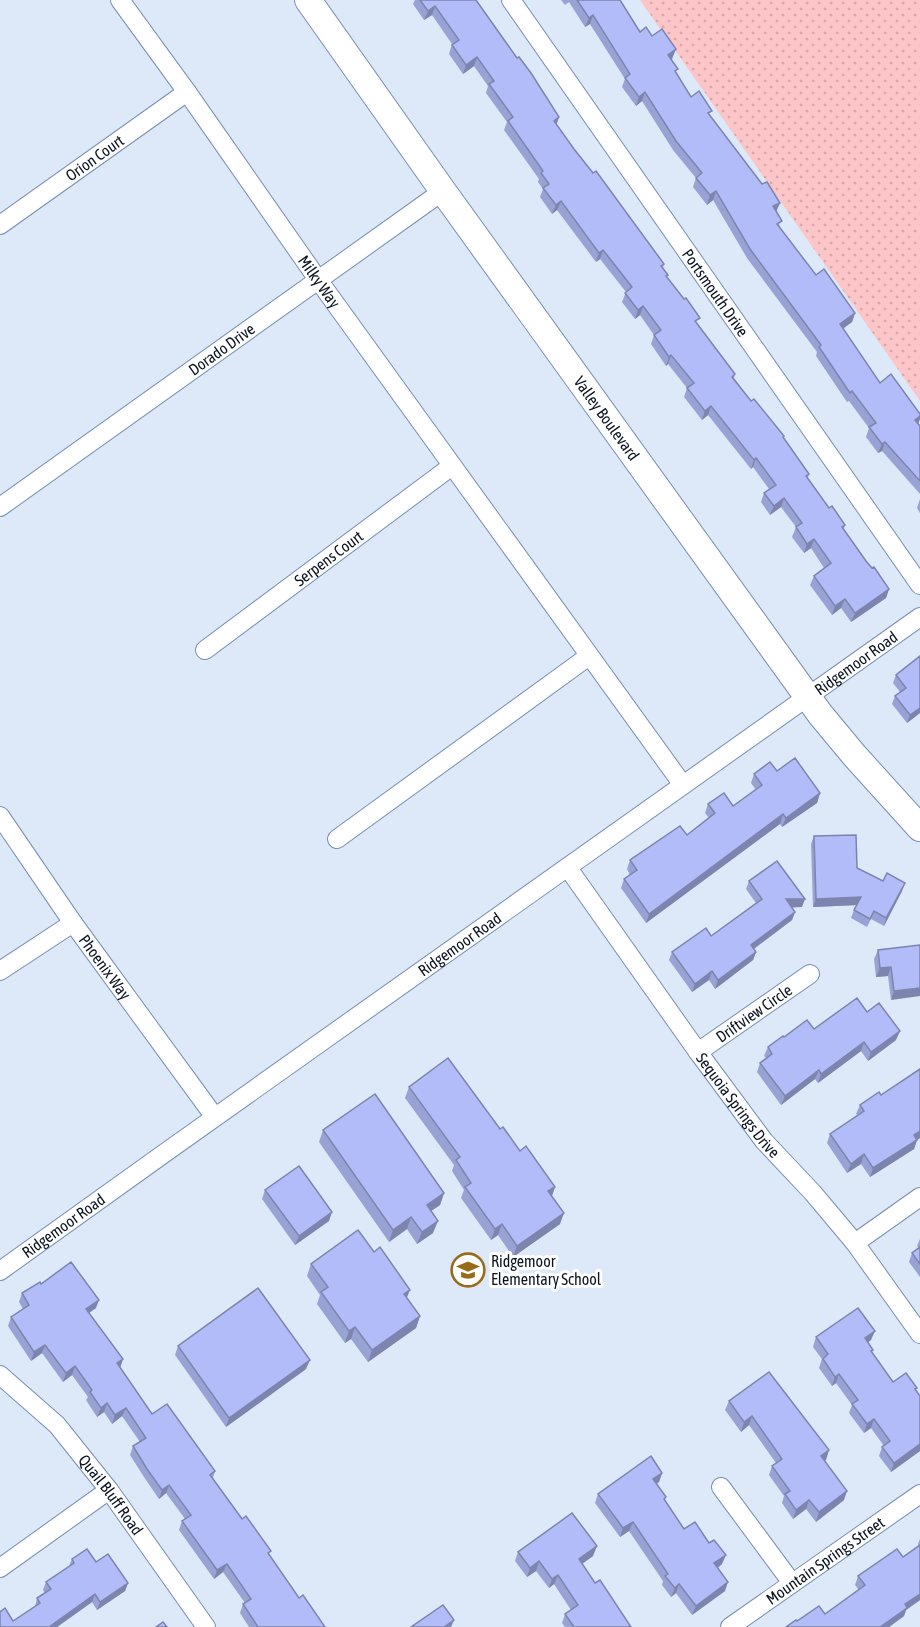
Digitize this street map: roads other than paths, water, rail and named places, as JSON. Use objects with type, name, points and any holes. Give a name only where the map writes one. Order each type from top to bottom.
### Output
[{"type":"street","name":"Milky Way","points":[[120,0],[318,280],[683,785]]},
{"type":"street","name":"Valley Boulevard","points":[[308,0],[442,191],[808,697],[854,755],[920,828]]},
{"type":"street","name":"Portsmouth Drive","points":[[511,0],[920,585]]},
{"type":"street","name":"Orion Court","points":[[0,225],[187,92]]},
{"type":"street","name":"Dorado Drive","points":[[0,507],[442,191]]},
{"type":"street","name":"Serpens Court","points":[[205,651],[452,466]]},
{"type":"street","name":"Ridgemoor Road","points":[[0,1271],[214,1116],[568,868],[920,617]]},
{"type":"street","points":[[337,839],[590,656]]},
{"type":"street","name":"Phoenix Way","points":[[0,816],[73,923],[214,1116]]},
{"type":"street","name":"Sequoia Springs Drive","points":[[568,868],[764,1141],[813,1193],[855,1243],[920,1334]]},
{"type":"street","points":[[0,971],[73,923]]},
{"type":"street","name":"Driftview Circle","points":[[698,1052],[810,974]]},
{"type":"street","points":[[855,1243],[920,1197]]},
{"type":"street","name":"Quail Bluff Road","points":[[0,1375],[57,1425],[109,1490],[206,1627]]},
{"type":"street","points":[[721,1487],[792,1583]]},
{"type":"street","points":[[0,1568],[109,1490]]},
{"type":"street","name":"Mountain Springs Street","points":[[730,1627],[920,1494]]},
{"type":"place","name":"Ridgemoor Elementary School","points":[[468,1270]]}]
